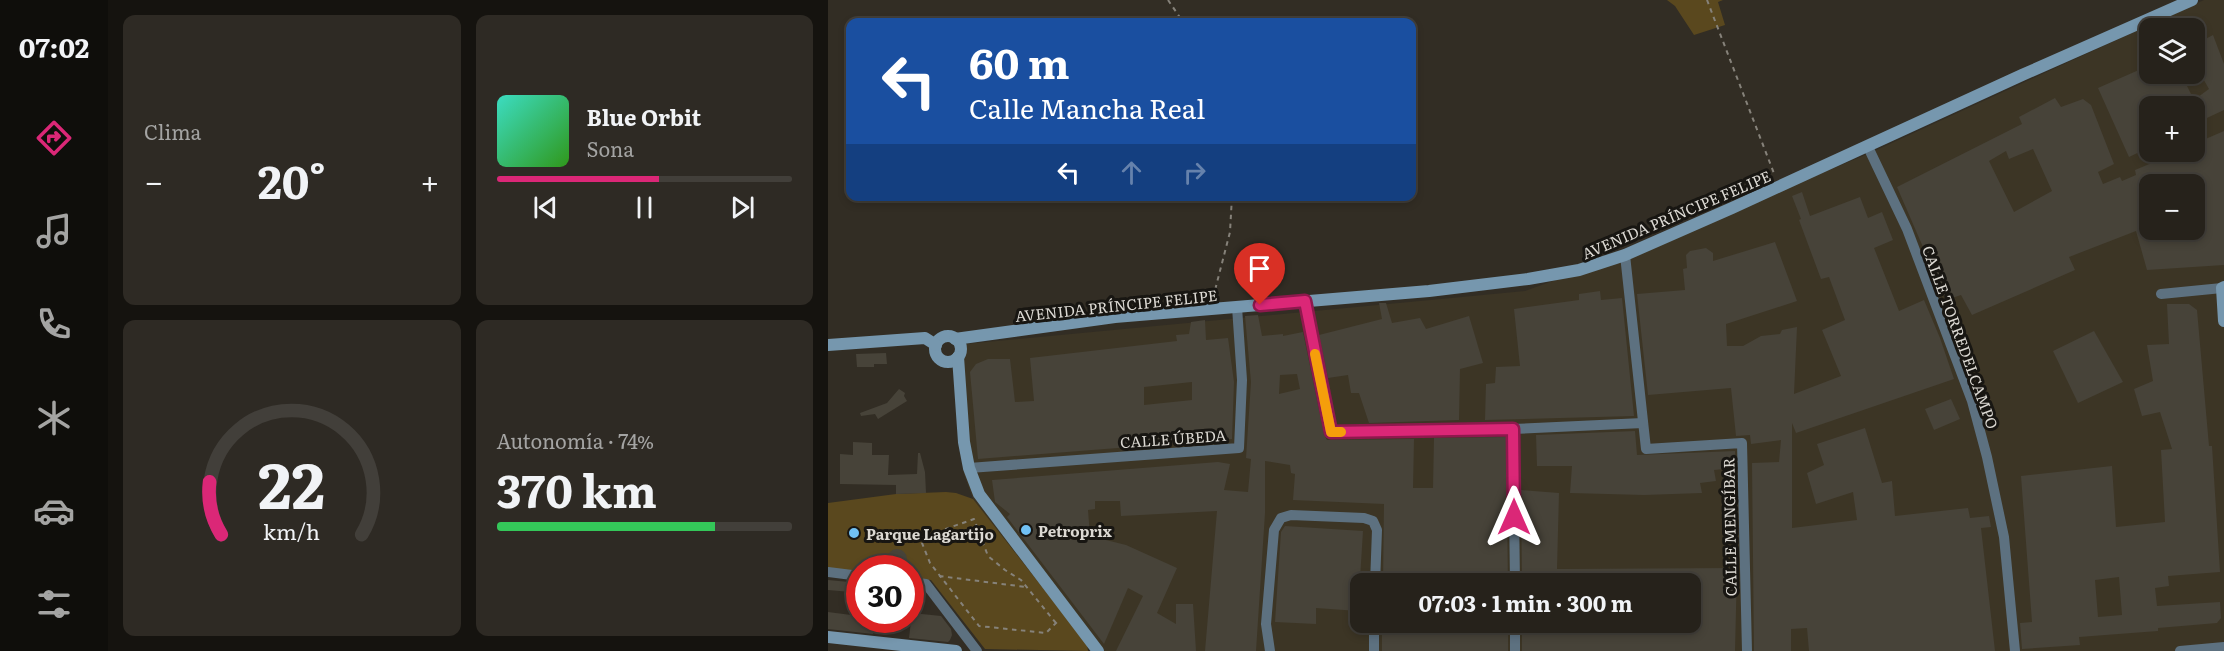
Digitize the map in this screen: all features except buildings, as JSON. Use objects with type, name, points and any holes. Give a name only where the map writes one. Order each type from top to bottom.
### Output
[{"type":"main road","name":"AVENIDA PRÍNCIPE FELIPE","points":[[955,339],[1115,317],[1429,291],[1528,279],[1579,270],[1625,255],[2192,0]]},
{"type":"main road","points":[[2223,288],[2224,321]]},
{"type":"main road","points":[[958,357],[950,362],[942,360],[936,353],[936,345],[944,337],[955,339],[961,349],[958,357],[964,442],[969,468],[979,494],[1098,651]]},
{"type":"main road","points":[[828,345],[925,338],[936,345]]},
{"type":"main road","points":[[828,637],[956,651]]},
{"type":"street","name":"CALLE TORREDELCAMPO","points":[[1868,147],[1906,229],[1972,401],[2004,537],[2015,651]]},
{"type":"street","name":"CALLE MENGÍBAR","points":[[1625,255],[1646,449],[1742,443],[1747,651]]},
{"type":"street","points":[[2161,294],[2223,288]]},
{"type":"street","points":[[1305,301],[1331,432],[1513,429],[1643,423]]},
{"type":"street","name":"CALLE ÚBEDA","points":[[969,468],[1239,448],[1242,380],[1237,307]]},
{"type":"street","points":[[1513,429],[1515,573]]},
{"type":"street","points":[[1270,651],[1266,624],[1274,530],[1281,518],[1291,514],[1364,518],[1373,521],[1377,530],[1375,573]]},
{"type":"street","points":[[828,572],[846,574]]},
{"type":"street","points":[[924,584],[976,651]]},
{"type":"street","points":[[1374,633],[1374,651]]},
{"type":"street","points":[[1515,633],[1515,651]]},
{"type":"street","points":[[2180,651],[2224,647]]},
{"type":"path","points":[[1168,0],[1181,18]]},
{"type":"path","points":[[1707,0],[1779,187]]},
{"type":"path","points":[[1210,309],[1230,232],[1232,201]]},
{"type":"path","points":[[1056,623],[1021,579],[988,556],[974,519],[920,538],[930,563],[979,626],[1046,633],[1068,612]]},
{"type":"path","points":[[939,576],[1027,587]]},
{"type":"shaded area","points":[[1667,0],[1723,0],[1718,2],[1725,25],[1694,35],[1675,6]]},
{"type":"shaded area","points":[[2204,0],[2224,0],[2224,651],[1092,651],[973,499],[964,474],[959,438],[955,345],[1525,291],[1625,255],[1870,153],[2139,30],[2139,84],[2205,84],[2205,18],[2165,18]]},
{"type":"shaded area","points":[[946,492],[973,499],[1087,644],[1088,651],[985,649],[931,580],[924,579],[924,555],[846,555],[846,570],[828,568],[828,503],[896,494]]},
{"type":"slow traffic","points":[[1315,354],[1331,432],[1341,432]]},
{"type":"place","name":"Petroprix","points":[[1026,530]]},
{"type":"place","name":"Parque Lagartijo","points":[[854,533]]},
{"type":"route","points":[[1260,305],[1305,301],[1331,432],[1513,429],[1514,517]]}]
